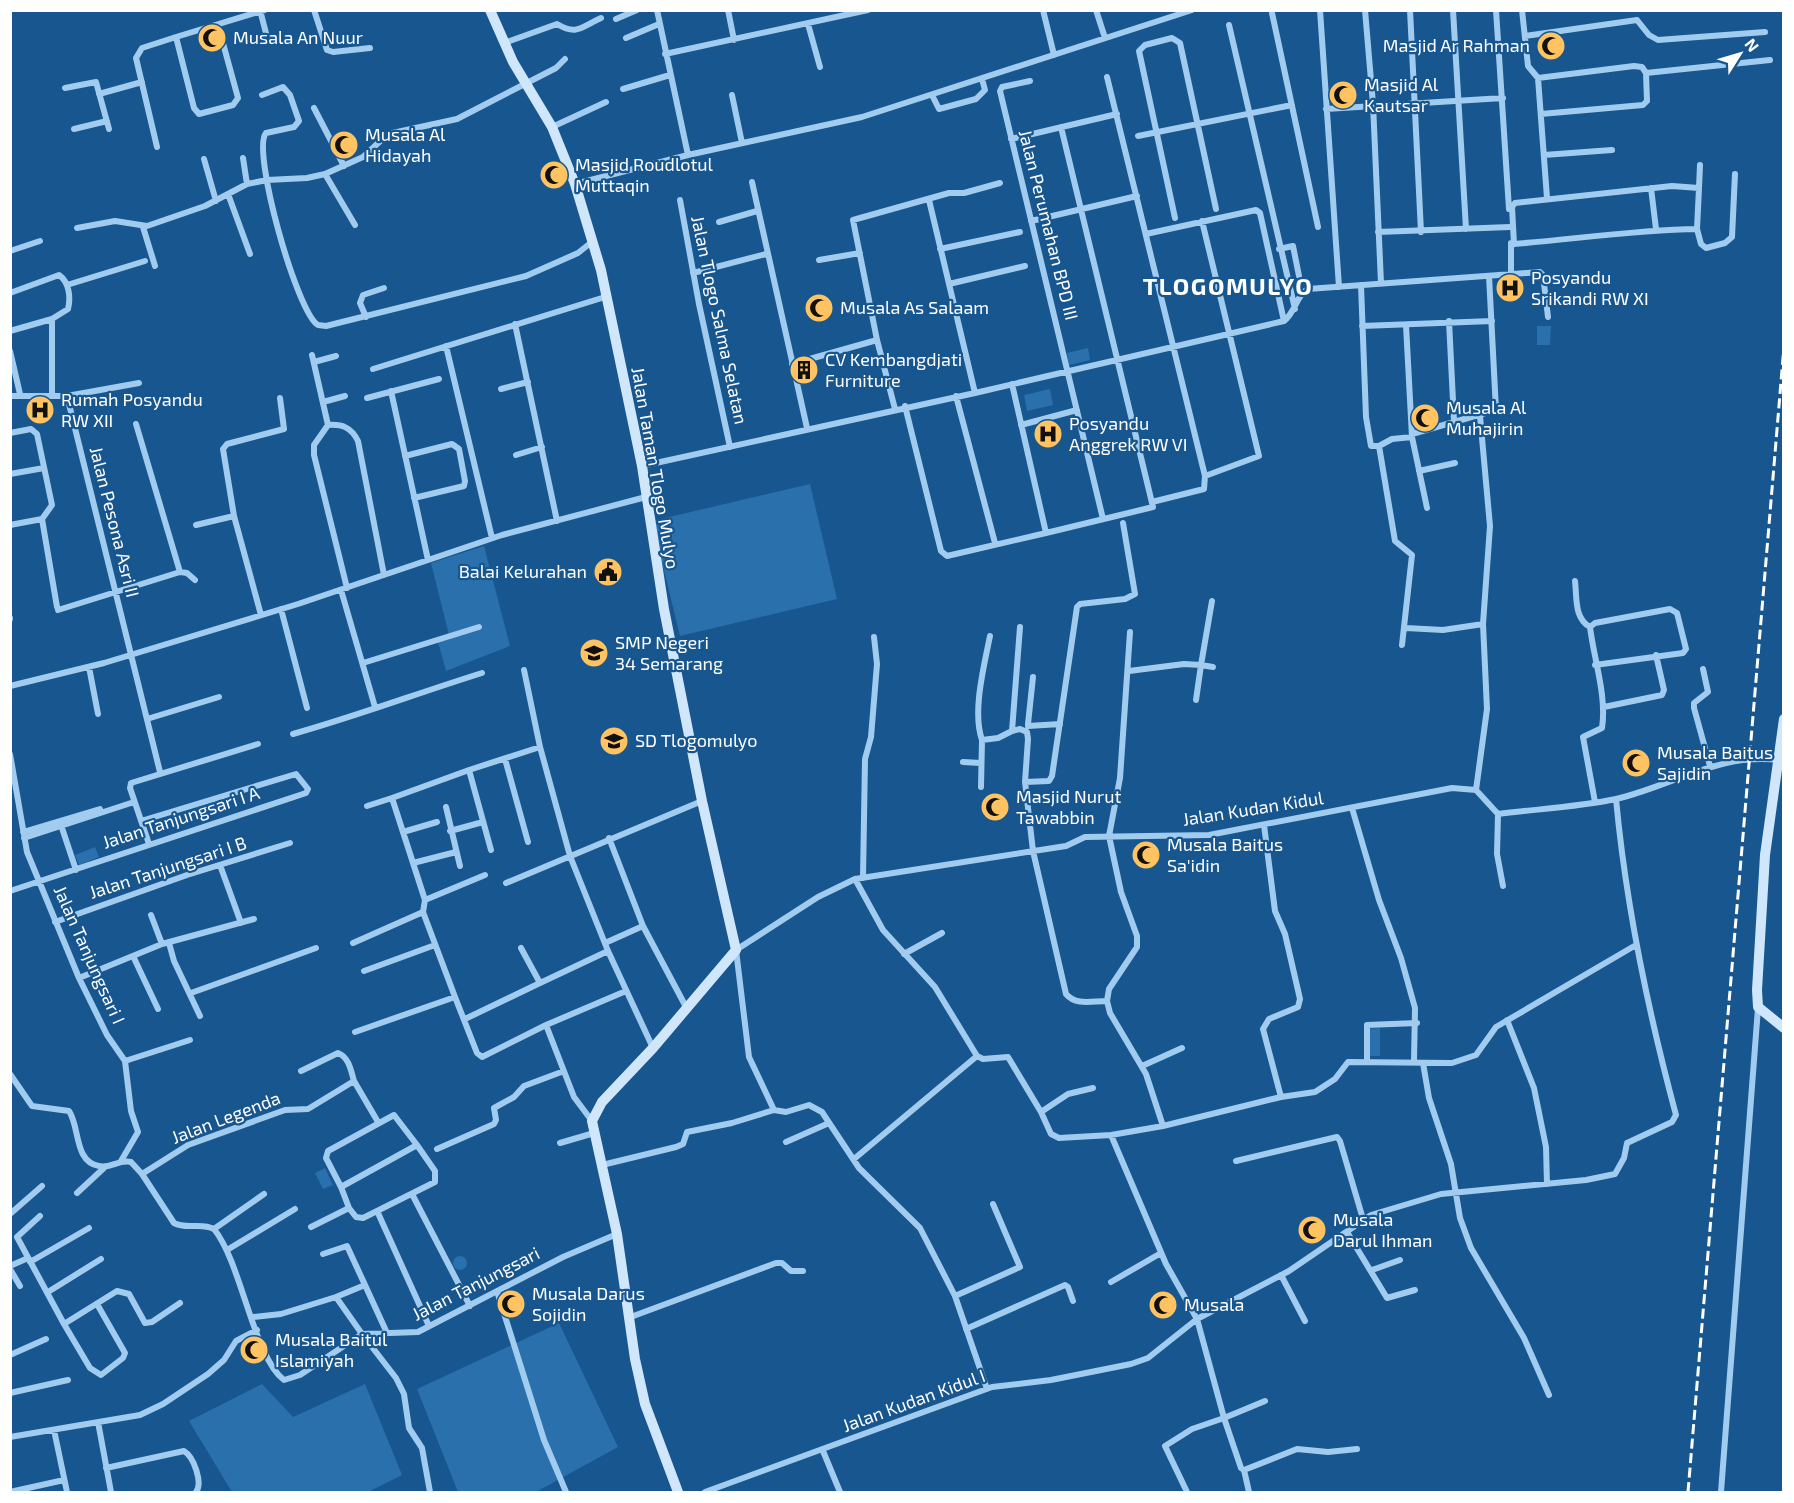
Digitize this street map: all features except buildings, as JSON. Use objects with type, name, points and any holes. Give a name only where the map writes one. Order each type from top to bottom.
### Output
[{"type":"street","points":[[314,10],[327,50],[333,52],[370,48]]},
{"type":"street","name":"Jalan Taman Tlogo Mulyo","points":[[490,10],[504,43],[552,128],[575,184],[593,241],[642,466],[664,609],[702,801],[736,950]]},
{"type":"street","points":[[616,19],[637,10]]},
{"type":"street","points":[[657,10],[688,155]]},
{"type":"street","points":[[1043,10],[1054,55]]},
{"type":"street","points":[[1096,10],[1105,38]]},
{"type":"street","points":[[575,184],[688,155],[933,99],[1054,55],[1192,10]]},
{"type":"street","points":[[1320,10],[1340,287]]},
{"type":"street","points":[[1365,10],[1373,104],[1381,284]]},
{"type":"street","points":[[1410,10],[1421,232]]},
{"type":"street","points":[[1453,10],[1466,230]]},
{"type":"street","points":[[1496,10],[1513,244]]},
{"type":"street","points":[[1522,10],[1528,66],[1538,78],[1546,198]]},
{"type":"street","points":[[1633,10],[1634,20]]},
{"type":"street","points":[[157,147],[136,57],[137,52],[176,37],[262,11],[267,37]]},
{"type":"street","points":[[728,11],[734,40]]},
{"type":"street","points":[[665,54],[866,11]]},
{"type":"street","points":[[1272,13],[1318,227]]},
{"type":"street","points":[[504,43],[557,24],[572,32],[601,18]]},
{"type":"street","points":[[1525,36],[1634,20],[1638,21],[1649,35],[1658,40],[1765,32]]},
{"type":"street","points":[[626,38],[659,24]]},
{"type":"street","points":[[808,24],[820,67]]},
{"type":"street","points":[[176,37],[194,108],[203,114],[233,105],[238,98],[218,25]]},
{"type":"street","points":[[1229,25],[1295,309]]},
{"type":"street","points":[[1175,218],[1139,51],[1145,45],[1172,38],[1180,43],[1216,209]]},
{"type":"street","points":[[77,228],[115,221],[143,227],[216,201],[247,184],[326,174],[363,157],[388,134],[457,119],[556,68],[565,59]]},
{"type":"street","points":[[1646,72],[1770,60]]},
{"type":"street","points":[[1538,78],[1635,66],[1642,67],[1646,72],[1647,101],[1643,105],[1541,114]]},
{"type":"street","points":[[623,89],[670,75]]},
{"type":"street","points":[[905,406],[941,550],[947,556],[995,543],[1151,510],[1152,502],[1204,489],[1205,476],[1107,77]]},
{"type":"street","points":[[99,94],[142,81]]},
{"type":"street","name":"Jalan Perumahan BPD III","points":[[1030,81],[1002,87],[1000,91],[1103,519]]},
{"type":"street","points":[[65,88],[96,82],[109,129]]},
{"type":"street","points":[[933,99],[941,109],[976,99],[983,94],[983,82]]},
{"type":"street","points":[[261,95],[283,87],[290,94],[299,121],[294,127],[263,136],[267,180],[288,264],[305,309],[313,322],[326,326],[526,276],[578,253],[593,241]]},
{"type":"street","points":[[732,95],[742,143]]},
{"type":"street","points":[[1326,109],[1373,104],[1503,98]]},
{"type":"street","points":[[552,128],[606,102]]},
{"type":"street","points":[[1138,136],[1292,105]]},
{"type":"street","points":[[314,108],[344,166]]},
{"type":"street","points":[[1011,139],[1117,114]]},
{"type":"street","points":[[74,129],[107,121]]},
{"type":"street","name":"Jalan Perumahan BPD III","points":[[1061,127],[1152,502]]},
{"type":"street","points":[[1544,155],[1612,150]]},
{"type":"street","points":[[243,158],[247,184]]},
{"type":"street","points":[[204,159],[216,201]]},
{"type":"street","points":[[1700,165],[1697,229],[1701,244],[1706,248],[1725,243],[1732,237],[1735,174]]},
{"type":"street","points":[[326,174],[356,225]]},
{"type":"street","points":[[752,182],[766,254],[807,428]]},
{"type":"street","points":[[895,409],[877,340],[853,220],[1000,183]]},
{"type":"street","points":[[1511,273],[1512,207],[1515,203],[1651,188],[1681,186],[1699,188]]},
{"type":"street","points":[[1651,188],[1656,230]]},
{"type":"street","points":[[228,194],[250,254]]},
{"type":"street","points":[[1031,221],[1137,196]]},
{"type":"street","name":"Jalan Tlogo Salma Selatan","points":[[680,200],[730,447]]},
{"type":"street","points":[[929,200],[975,393]]},
{"type":"street","points":[[1146,234],[1253,209],[1260,213],[1284,321]]},
{"type":"street","points":[[719,222],[757,211]]},
{"type":"street","points":[[1202,221],[1259,456],[1205,476]]},
{"type":"street","points":[[143,227],[155,266]]},
{"type":"street","points":[[1378,232],[1510,227]]},
{"type":"street","points":[[1513,244],[1656,230],[1697,229]]},
{"type":"street","points":[[940,249],[1020,232]]},
{"type":"street","points":[[10,251],[40,241]]},
{"type":"street","points":[[1280,249],[1293,246],[1299,276]]},
{"type":"street","points":[[819,260],[860,253]]},
{"type":"street","points":[[693,273],[766,254]]},
{"type":"street","points":[[67,285],[145,261]]},
{"type":"street","points":[[949,284],[1025,266]]},
{"type":"street","points":[[642,466],[905,406],[975,393],[1284,321],[1295,309],[1304,291],[1534,272],[1544,275],[1548,317]]},
{"type":"street","points":[[10,293],[59,275],[67,285],[68,309],[52,319],[10,331]]},
{"type":"street","points":[[1361,285],[1368,435],[1371,446],[1379,446],[1392,439],[1496,410],[1489,276]]},
{"type":"street","points":[[366,316],[360,303],[363,295],[384,288]]},
{"type":"street","points":[[373,369],[605,297]]},
{"type":"street","points":[[51,394],[52,319]]},
{"type":"street","points":[[1449,321],[1454,421]]},
{"type":"street","points":[[1362,326],[1492,321]]},
{"type":"street","points":[[515,324],[556,521]]},
{"type":"street","points":[[1406,325],[1412,435],[1427,508]]},
{"type":"street","points":[[792,364],[877,340]]},
{"type":"street","points":[[446,346],[492,538]]},
{"type":"street","points":[[10,351],[20,394]]},
{"type":"street","points":[[336,356],[313,358],[328,425],[314,445],[314,455],[344,589],[375,707]]},
{"type":"street","points":[[367,398],[439,379]]},
{"type":"street","points":[[501,389],[528,382]]},
{"type":"street","points":[[10,396],[20,394],[67,396],[140,383]]},
{"type":"street","points":[[1012,384],[1044,533]]},
{"type":"street","points":[[391,391],[428,560]]},
{"type":"street","name":"Jalan Pesona Asri II","points":[[67,396],[160,772]]},
{"type":"street","points":[[322,402],[345,396]]},
{"type":"street","points":[[956,396],[995,543]]},
{"type":"street","points":[[261,615],[234,516],[223,449],[227,444],[284,429],[280,398]]},
{"type":"street","points":[[1021,425],[1077,410]]},
{"type":"street","points":[[1480,416],[1490,526],[1483,624],[1487,709],[1476,790],[1498,814],[1497,854],[1503,886]]},
{"type":"street","points":[[136,424],[180,572]]},
{"type":"street","points":[[328,425],[339,424],[348,428],[358,441],[384,575]]},
{"type":"street","points":[[10,433],[31,429],[37,434],[52,507],[42,519],[10,525]]},
{"type":"street","points":[[405,456],[452,444],[459,449],[464,486],[414,498]]},
{"type":"street","points":[[1379,446],[1395,542],[1412,555],[1406,628],[1402,645]]},
{"type":"street","points":[[516,455],[542,447]]},
{"type":"street","points":[[1419,471],[1455,463]]},
{"type":"street","points":[[10,474],[44,468]]},
{"type":"street","points":[[10,686],[89,667],[261,615],[492,538],[646,497]]},
{"type":"street","points":[[196,525],[234,516]]},
{"type":"street","points":[[42,519],[58,608],[180,572],[187,573],[195,580]]},
{"type":"street","points":[[1025,782],[1051,779],[1076,609],[1080,604],[1134,596],[1130,556],[1123,524]]},
{"type":"street","points":[[1575,581],[1578,612],[1584,624],[1590,627]]},
{"type":"street","points":[[1196,700],[1212,601]]},
{"type":"street","points":[[280,609],[307,708]]},
{"type":"street","points":[[1590,627],[1595,623],[1670,609],[1674,611],[1686,651],[1595,665]]},
{"type":"street","points":[[1406,628],[1443,630],[1483,624]]},
{"type":"street","points":[[363,663],[479,627]]},
{"type":"street","points":[[1012,731],[1020,627]]},
{"type":"street","points":[[1590,627],[1604,708],[1602,728],[1583,737],[1595,802]]},
{"type":"street","points":[[1130,632],[1120,778],[1109,836],[1121,892],[1137,936],[1137,947],[1109,989],[1107,1000],[1110,1013],[1142,1066],[1155,1094],[1163,1126]]},
{"type":"street","points":[[981,786],[982,741],[978,718],[990,636]]},
{"type":"street","points":[[863,878],[865,759],[871,737],[877,664],[874,637]]},
{"type":"street","points":[[1604,708],[1662,695],[1664,690],[1656,656]]},
{"type":"street","points":[[1129,671],[1176,665],[1213,667]]},
{"type":"street","points":[[89,667],[98,714]]},
{"type":"street","points":[[1703,669],[1708,692],[1694,703],[1694,708],[1710,766]]},
{"type":"street","points":[[524,670],[540,747],[570,856],[608,951],[653,1048]]},
{"type":"street","points":[[293,734],[352,718],[375,707],[482,673]]},
{"type":"street","points":[[1032,677],[1025,782],[1033,850],[1066,994],[1075,1002],[1107,1000]]},
{"type":"street","points":[[147,719],[219,697]]},
{"type":"street","points":[[1028,724],[1060,724]]},
{"type":"street","points":[[1721,1492],[1758,1007],[1759,932],[1765,855],[1781,760],[1783,725]]},
{"type":"street","points":[[982,741],[998,738],[1020,729],[1027,732]]},
{"type":"street","points":[[149,844],[134,801],[131,783],[160,772],[258,744]]},
{"type":"street","points":[[367,806],[540,747]]},
{"type":"street","name":"Jalan Tanjungsari I","points":[[10,754],[23,835],[79,978],[107,1035],[125,1061],[131,1111],[138,1132],[122,1161]]},
{"type":"street","points":[[505,759],[528,842]]},
{"type":"street","points":[[1498,814],[1616,799],[1669,783],[1731,760],[1781,760]]},
{"type":"street","points":[[963,762],[981,763]]},
{"type":"street","points":[[469,770],[491,850]]},
{"type":"street","name":"Jalan Tanjungsari I A","points":[[41,881],[307,792],[298,774],[294,774],[141,821]]},
{"type":"street","name":"Jalan Kudan Kidul","points":[[736,950],[818,897],[855,879],[1066,846],[1085,837],[1194,837],[1440,789],[1476,790]]},
{"type":"street","points":[[392,798],[425,900],[423,912],[477,1053],[482,1057],[546,1025],[626,991]]},
{"type":"street","points":[[1236,1161],[1337,1137],[1343,1149],[1363,1219],[1441,1194],[1547,1184],[1615,1174],[1624,1158],[1627,1143],[1672,1122],[1675,1118],[1636,945],[1621,854],[1616,799]]},
{"type":"street","points":[[23,835],[134,801]]},
{"type":"street","points":[[506,883],[702,801]]},
{"type":"street","points":[[446,807],[460,866]]},
{"type":"street","points":[[1352,808],[1378,900],[1401,958],[1417,1023],[1414,1061]]},
{"type":"street","points":[[404,832],[437,822]]},
{"type":"street","points":[[450,831],[483,822]]},
{"type":"street","points":[[61,824],[76,870]]},
{"type":"street","points":[[1264,825],[1275,911],[1285,934],[1300,999],[1298,1007],[1269,1019],[1263,1029],[1281,1097]]},
{"type":"street","points":[[609,838],[643,926],[686,1007]]},
{"type":"street","name":"Jalan Tanjungsari I B","points":[[56,922],[290,843]]},
{"type":"street","points":[[413,863],[456,852]]},
{"type":"street","points":[[220,865],[241,923]]},
{"type":"street","points":[[425,900],[485,875]]},
{"type":"street","points":[[855,879],[878,922],[935,987],[977,1056],[984,1059],[1008,1057],[1041,1112],[1051,1134],[1059,1138],[1111,1135],[1163,1126],[1322,1089],[1335,1079],[1341,1068],[1348,1062],[1452,1063],[1470,1058],[1476,1054],[1493,1029],[1636,945]]},
{"type":"street","points":[[10,891],[41,881]]},
{"type":"street","points":[[353,943],[423,912]]},
{"type":"street","points":[[151,915],[191,993],[200,1016]]},
{"type":"street","points":[[79,978],[165,944],[254,919]]},
{"type":"street","points":[[605,943],[643,926]]},
{"type":"street","points":[[904,954],[942,933]]},
{"type":"street","points":[[364,971],[435,945]]},
{"type":"street","points":[[191,993],[316,948]]},
{"type":"street","points":[[521,948],[540,983]]},
{"type":"street","points":[[592,1121],[602,1102],[653,1048],[736,950]]},
{"type":"street","points":[[736,950],[749,1057],[774,1110]]},
{"type":"street","points":[[465,1019],[608,951]]},
{"type":"street","points":[[133,956],[158,1009]]},
{"type":"street","points":[[355,1032],[455,997]]},
{"type":"street","points":[[1758,1007],[1784,1028]]},
{"type":"street","points":[[1507,1020],[1534,1088],[1546,1147],[1547,1184]]},
{"type":"street","points":[[1367,1062],[1367,1025],[1417,1023]]},
{"type":"street","points":[[546,1025],[574,1097],[592,1121],[617,1234],[627,1318],[645,1404],[678,1492]]},
{"type":"street","points":[[125,1061],[190,1040]]},
{"type":"street","points":[[1142,1066],[1182,1048]]},
{"type":"street","points":[[301,1071],[338,1053],[343,1055],[349,1064],[354,1081],[378,1122]]},
{"type":"street","points":[[854,1159],[977,1056]]},
{"type":"street","points":[[1423,1063],[1429,1098],[1451,1164],[1460,1218],[1470,1248],[1524,1338],[1549,1395]]},
{"type":"street","points":[[437,1149],[494,1124],[496,1120],[494,1108],[497,1105],[514,1097],[527,1085],[564,1071]]},
{"type":"street","points":[[10,1074],[32,1106],[69,1111],[83,1155],[94,1165],[106,1167]]},
{"type":"street","name":"Jalan Legenda","points":[[142,1174],[188,1145],[285,1110],[308,1109],[354,1081]]},
{"type":"street","points":[[1041,1112],[1068,1094],[1093,1088]]},
{"type":"street","points":[[602,1165],[676,1147],[683,1144],[687,1132],[732,1123],[774,1110],[786,1112],[809,1105],[822,1112],[854,1159],[920,1228],[955,1296],[987,1389]]},
{"type":"street","points":[[394,1114],[398,1117],[435,1171],[435,1182],[378,1213],[356,1217],[349,1208],[326,1154],[339,1143],[378,1122],[394,1114]]},
{"type":"street","points":[[786,1142],[829,1123]]},
{"type":"street","points":[[560,1143],[594,1133]]},
{"type":"street","points":[[1111,1135],[1161,1253],[1178,1289],[1197,1319],[1224,1418],[1241,1468],[1244,1470],[1249,1492]]},
{"type":"street","points":[[341,1187],[417,1145]]},
{"type":"street","points":[[77,1193],[106,1167],[122,1161],[131,1162],[142,1174],[174,1223],[185,1226],[202,1225],[214,1229],[227,1250],[270,1362],[284,1380],[300,1375],[362,1334]]},
{"type":"street","points":[[10,1214],[42,1186]]},
{"type":"street","points":[[214,1229],[264,1194]]},
{"type":"street","points":[[412,1194],[470,1306]]},
{"type":"street","points":[[955,1296],[1020,1267],[993,1204]]},
{"type":"street","points":[[311,1227],[349,1208]]},
{"type":"street","points":[[227,1250],[295,1209]]},
{"type":"street","points":[[378,1213],[429,1326]]},
{"type":"street","points":[[40,1216],[17,1237],[90,1368],[101,1375],[123,1358],[125,1353],[97,1304]]},
{"type":"street","name":"Jalan Kudan Kidul I","points":[[705,1492],[823,1451],[987,1389],[1131,1364],[1156,1354],[1197,1319],[1281,1275],[1363,1219]]},
{"type":"street","points":[[20,1286],[10,1268],[89,1228]]},
{"type":"street","points":[[1347,1232],[1387,1298],[1414,1290]]},
{"type":"street","name":"Jalan Tanjungsari","points":[[362,1334],[418,1332],[563,1257],[617,1234]]},
{"type":"street","points":[[323,1254],[347,1246],[387,1334]]},
{"type":"street","points":[[1111,1282],[1161,1253]]},
{"type":"street","points":[[48,1292],[101,1259]]},
{"type":"street","points":[[1372,1270],[1400,1260]]},
{"type":"street","points":[[627,1318],[776,1263],[782,1263],[791,1271],[802,1271]]},
{"type":"street","points":[[1281,1275],[1305,1321]]},
{"type":"street","points":[[253,1317],[281,1314],[336,1297],[365,1285]]},
{"type":"street","points":[[966,1329],[1065,1285],[1073,1300]]},
{"type":"street","points":[[64,1324],[117,1291],[123,1291],[133,1300],[145,1323],[152,1322],[180,1303]]},
{"type":"street","points":[[496,1292],[544,1440],[566,1492]]},
{"type":"street","points":[[336,1297],[396,1378],[404,1394],[409,1428],[422,1448],[430,1492]]},
{"type":"street","points":[[10,1437],[128,1418],[163,1404],[199,1381],[224,1360],[236,1341],[257,1330]]},
{"type":"street","points":[[10,1355],[46,1339]]},
{"type":"street","points":[[10,1393],[68,1380]]},
{"type":"street","points":[[1187,1492],[1165,1446],[1192,1429],[1265,1401]]},
{"type":"street","points":[[98,1422],[111,1492]]},
{"type":"street","points":[[54,1430],[67,1492]]},
{"type":"street","points":[[1244,1470],[1296,1449],[1329,1452],[1357,1449]]},
{"type":"street","points":[[823,1451],[840,1492]]},
{"type":"street","points":[[106,1468],[172,1452],[188,1453],[199,1483],[196,1492]]},
{"type":"street","points":[[10,1492],[24,1491],[64,1480]]},
{"type":"shaded area","points":[[1537,326],[1551,326],[1550,345],[1537,345]]},
{"type":"shaded area","points":[[1088,348],[1090,360],[1069,365],[1067,353]]},
{"type":"shaded area","points":[[1050,389],[1053,405],[1027,411],[1024,395]]},
{"type":"shaded area","points":[[810,484],[837,599],[680,636],[652,521]]},
{"type":"shaded area","points":[[484,546],[510,646],[446,671],[438,642],[450,639],[431,563]]},
{"type":"shaded area","points":[[95,847],[99,857],[79,865],[75,855]]},
{"type":"shaded area","points":[[1380,1028],[1380,1056],[1369,1056],[1368,1029]]},
{"type":"shaded area","points":[[325,1168],[333,1185],[323,1189],[315,1173]]},
{"type":"shaded area","points":[[460,1256],[465,1258],[467,1263],[465,1268],[460,1270],[455,1268],[453,1263],[455,1258]]},
{"type":"shaded area","points":[[559,1323],[618,1447],[536,1492],[458,1492],[417,1389]]},
{"type":"shaded area","points":[[262,1384],[293,1417],[365,1384],[402,1475],[368,1492],[232,1492],[189,1421]]},
{"type":"railway","points":[[1688,1492],[1784,346]]},
{"type":"place","name":"Musala An Nuur","points":[[212,38]]},
{"type":"place","name":"Masjid Ar Rahman","points":[[1551,46]]},
{"type":"place","name":"Masjid Al Kautsar","points":[[1343,95]]},
{"type":"place","name":"Musala Al Hidayah","points":[[344,145]]},
{"type":"place","name":"Masjid Roudlotul Muttaqin","points":[[554,175]]},
{"type":"place","name":"Posyandu Srikandi RW XI","points":[[1510,288]]},
{"type":"place","name":"Musala As Salaam","points":[[819,308]]},
{"type":"place","name":"CV Kembangdjati Furniture","points":[[804,370]]},
{"type":"place","name":"Rumah Posyandu RW XII","points":[[40,410]]},
{"type":"place","name":"Musala Al Muhajirin","points":[[1425,418]]},
{"type":"place","name":"Posyandu Anggrek RW VI","points":[[1048,434]]},
{"type":"place","name":"Balai Kelurahan","points":[[608,572]]},
{"type":"place","name":"SMP Negeri 34 Semarang","points":[[594,653]]},
{"type":"place","name":"SD Tlogomulyo","points":[[614,741]]},
{"type":"place","name":"Musala Baitus Sajidin","points":[[1636,763]]},
{"type":"place","name":"Masjid Nurut Tawabbin","points":[[995,807]]},
{"type":"place","name":"Musala Baitus Sa'idin","points":[[1146,855]]},
{"type":"place","name":"Musala Darul Ihman","points":[[1312,1230]]},
{"type":"place","name":"Musala Darus Sojidin","points":[[511,1304]]},
{"type":"place","name":"Musala","points":[[1163,1305]]},
{"type":"place","name":"Musala Baitul Islamiyah","points":[[254,1350]]},
{"type":"district","name":"TLOGOMULYO","points":[[1228,287]]}]
